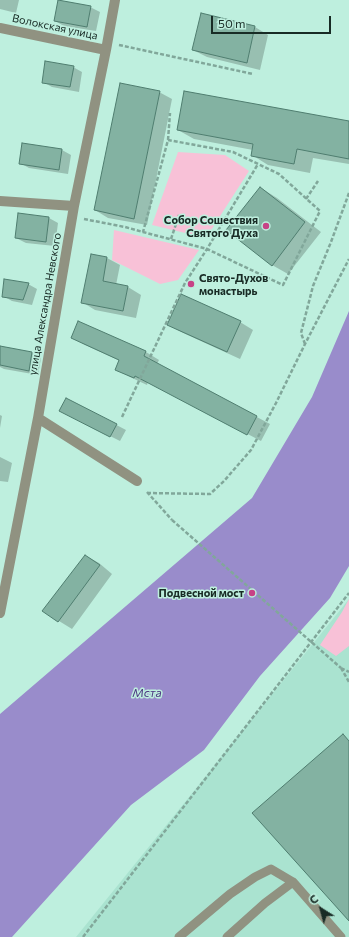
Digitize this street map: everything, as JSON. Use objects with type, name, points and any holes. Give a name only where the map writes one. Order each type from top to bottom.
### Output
[{"type":"street","name":"улица Александра Невского","points":[[0,613],[38,418],[72,216],[115,0]]},
{"type":"street","name":"Волокская улица","points":[[0,28],[106,46]]},
{"type":"street","points":[[0,201],[74,206]]},
{"type":"street","points":[[38,418],[137,481]]},
{"type":"lane","points":[[179,937],[230,894],[255,877],[271,869],[293,882],[341,937]]},
{"type":"lane","points":[[226,937],[293,882]]},
{"type":"path","points":[[106,46],[253,74]]},
{"type":"path","points":[[143,232],[168,140],[170,113]]},
{"type":"path","points":[[72,216],[125,227],[207,249],[283,284],[320,211],[279,174],[233,152],[168,140]]},
{"type":"path","points":[[122,417],[185,283],[258,164]]},
{"type":"path","points":[[306,198],[318,181]]},
{"type":"path","points":[[305,344],[301,333],[312,286],[331,242],[349,193]]},
{"type":"path","points":[[171,239],[179,215]]},
{"type":"path","points":[[147,493],[210,494],[224,481],[250,450],[276,403],[349,259]]},
{"type":"path","points":[[137,481],[172,520],[341,668],[349,672]]},
{"type":"path","points":[[83,937],[349,593]]},
{"type":"path","points":[[341,668],[349,682]]},
{"type":"shaded area","points":[[178,152],[225,155],[249,171],[206,238],[152,225]]},
{"type":"shaded area","points":[[114,230],[199,250],[178,280],[160,284],[112,260]]},
{"type":"shaded area","points":[[349,599],[349,937],[76,937]]},
{"type":"shaded area","points":[[349,599],[349,646],[336,656],[320,645]]},
{"type":"water","name":"Мста","points":[[349,311],[349,566],[330,598],[260,676],[204,750],[131,805],[12,937],[0,937],[0,714],[252,498],[312,397]]},
{"type":"building","points":[[58,0],[91,6],[87,27],[54,21]]},
{"type":"building","points":[[201,13],[255,26],[247,63],[192,50]]},
{"type":"building","points":[[45,61],[74,66],[70,87],[42,83]]},
{"type":"building","points":[[120,83],[160,91],[134,219],[94,210]]},
{"type":"building","points":[[184,91],[349,121],[349,159],[297,149],[294,164],[251,156],[253,144],[177,130]]},
{"type":"building","points":[[22,143],[62,149],[59,170],[19,164]]},
{"type":"building","name":"Собор Сошествия Святого Духа","points":[[260,187],[305,222],[272,266],[226,230]]},
{"type":"building","points":[[18,213],[49,217],[46,242],[15,238]]},
{"type":"building","points":[[91,254],[107,257],[103,281],[128,286],[123,311],[81,303]]},
{"type":"building","points":[[4,279],[29,283],[23,300],[2,297]]},
{"type":"building","points":[[181,294],[241,321],[227,352],[167,325]]},
{"type":"building","points":[[78,321],[146,351],[144,356],[257,416],[247,435],[135,376],[134,378],[115,370],[119,360],[71,338]]},
{"type":"building","points":[[0,346],[32,352],[29,371],[0,365]]},
{"type":"building","points":[[66,398],[117,424],[110,437],[59,411]]},
{"type":"building","points":[[85,555],[100,565],[58,622],[42,611]]},
{"type":"building","points":[[343,734],[349,741],[349,921],[252,813]]},
{"type":"place","name":"Собор Сошествия Святого Духа","points":[[266,226]]},
{"type":"place","name":"Свято-Духов монастырь","points":[[191,284]]},
{"type":"place","name":"Подвесной мост","points":[[252,593]]}]
